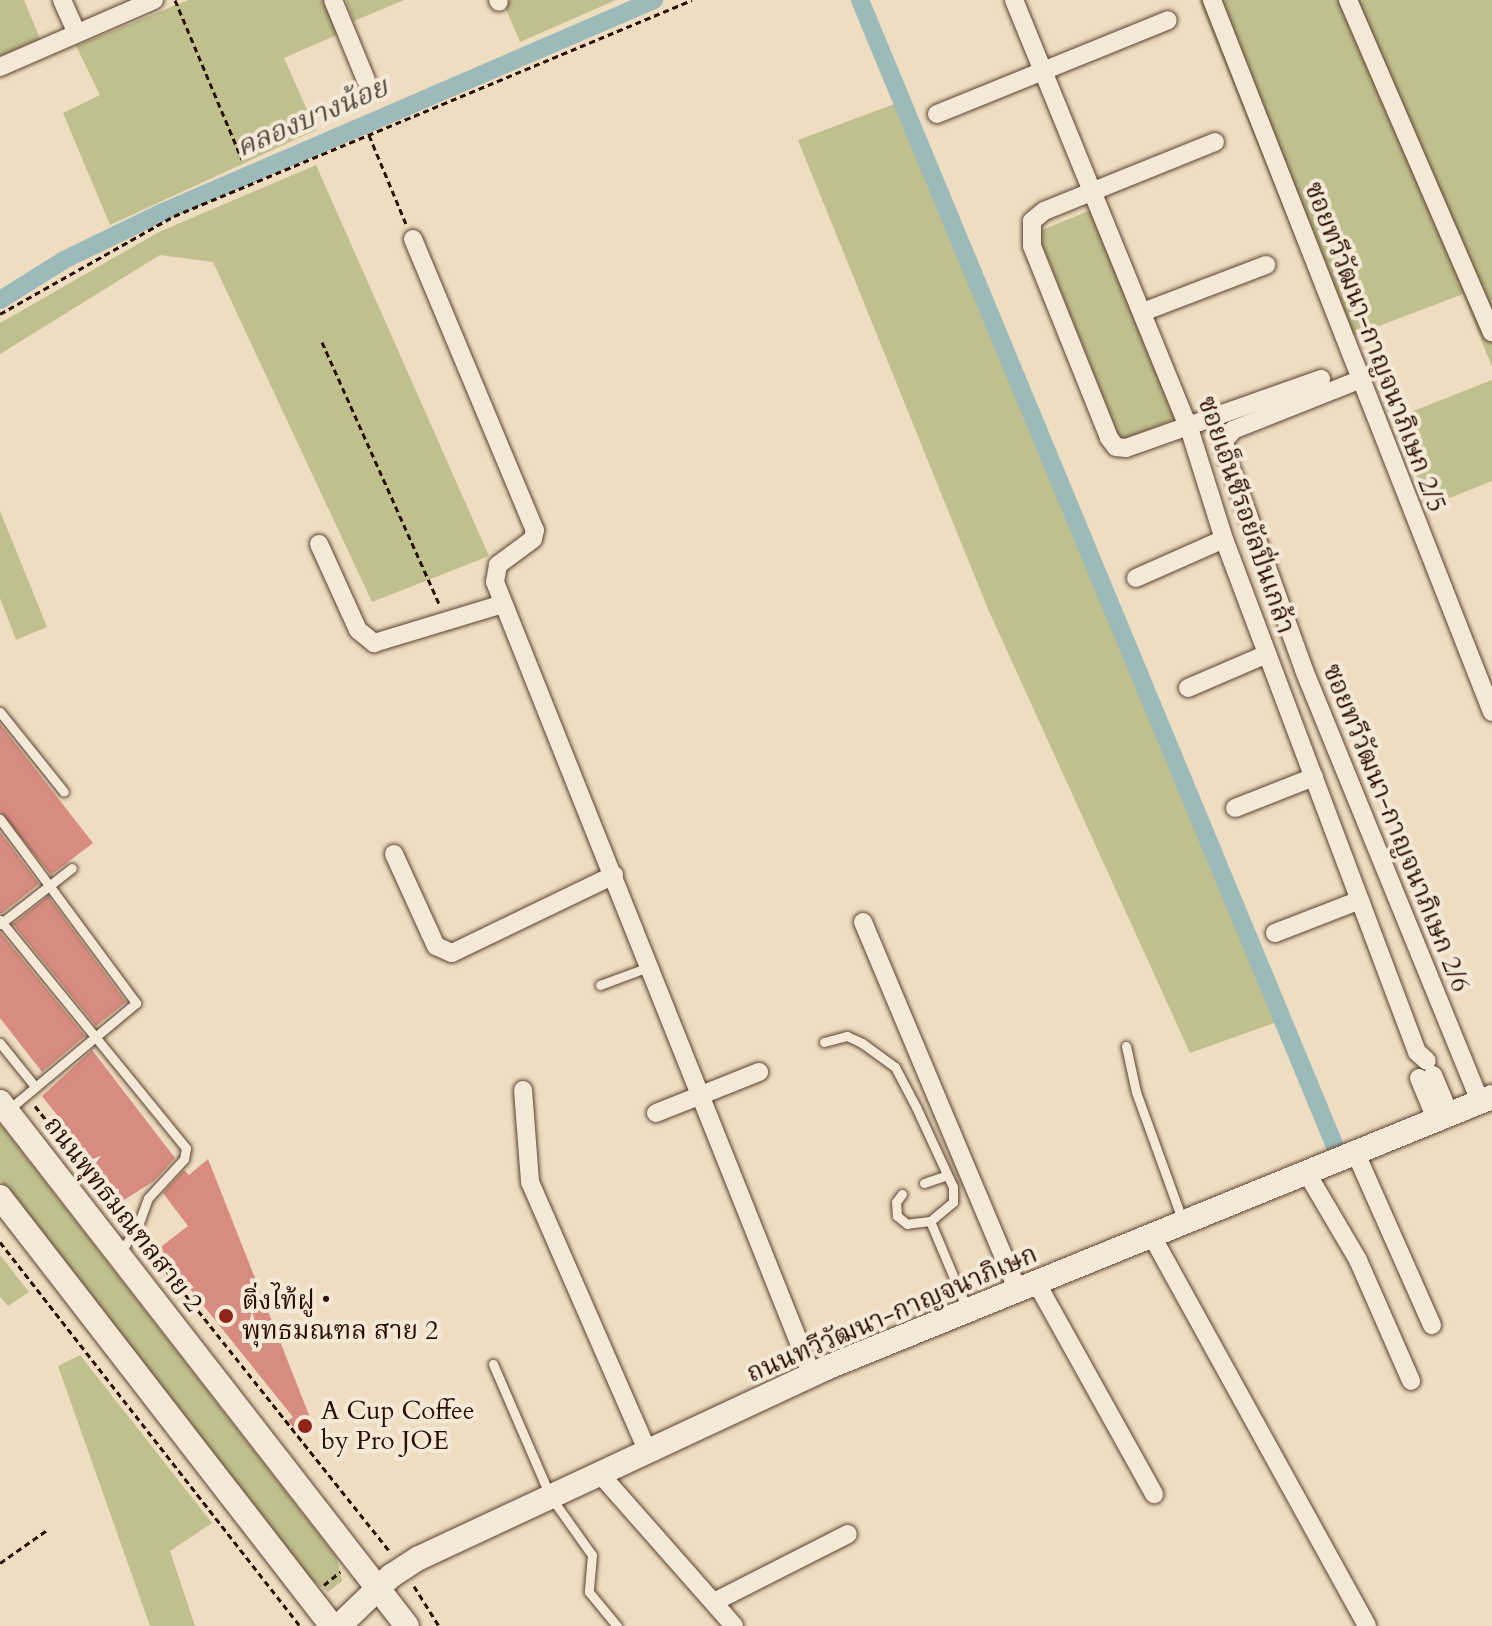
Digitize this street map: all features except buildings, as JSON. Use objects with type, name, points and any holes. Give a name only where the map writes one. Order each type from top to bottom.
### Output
[{"type":"street","points":[[62,0],[77,33]]},
{"type":"street","points":[[0,67],[154,0]]},
{"type":"street","points":[[333,0],[366,80]]},
{"type":"street","name":"ซอยเอ็นซีรอยัลปิ่นเกล้า","points":[[1014,0],[1189,428],[1224,539],[1442,1116]]},
{"type":"street","name":"ซอยทวีวัฒนา-กาญจนาภิเษก 2/5","points":[[1212,0],[1492,712]]},
{"type":"street","points":[[1348,0],[1492,332]]},
{"type":"street","points":[[937,114],[1168,20]]},
{"type":"street","points":[[1215,142],[1044,211],[1032,221],[1029,235],[1109,438],[1116,447],[1126,448],[1321,379]]},
{"type":"street","points":[[413,239],[535,530],[533,539],[498,565],[495,582],[812,1375]]},
{"type":"street","points":[[1143,312],[1266,265]]},
{"type":"street","name":"ซอยทวีวัฒนา-กาญจนาภิเษก 2/6","points":[[1359,380],[1233,430],[1224,441],[1227,457],[1304,670],[1486,1099]]},
{"type":"street","points":[[1136,578],[1224,539]]},
{"type":"street","points":[[319,544],[367,641],[382,644],[503,604]]},
{"type":"street","points":[[1188,688],[1267,654]]},
{"type":"street","points":[[1235,808],[1314,777]]},
{"type":"street","points":[[394,854],[436,946],[452,953],[614,875]]},
{"type":"street","points":[[1275,933],[1360,900]]},
{"type":"street","points":[[863,922],[1026,1286],[1154,1494]]},
{"type":"street","points":[[656,1113],[759,1072]]},
{"type":"street","points":[[523,1090],[530,1182],[648,1452]]},
{"type":"street","name":"ถนนทวีวัฒนา-กาญจนาภิเษก","points":[[339,1626],[377,1589],[419,1558],[812,1375],[967,1309],[1357,1156],[1486,1099]]},
{"type":"street","name":"ถนนพุทธมณฑลสาย 2","points":[[4,1106],[407,1626]]},
{"type":"street","points":[[1357,1156],[1432,1325]]},
{"type":"street","points":[[1308,1175],[1358,1260],[1411,1381]]},
{"type":"street","points":[[0,1197],[332,1626]]},
{"type":"street","points":[[1153,1238],[1367,1626]]},
{"type":"street","points":[[601,1475],[734,1626]]},
{"type":"street","points":[[714,1602],[848,1534]]},
{"type":"lane","points":[[0,712],[64,792]]},
{"type":"lane","points":[[0,734],[11,726]]},
{"type":"lane","points":[[0,819],[136,1003],[94,1042],[4,1106]]},
{"type":"lane","points":[[72,868],[1,922],[94,1042],[186,1148],[184,1159],[148,1198],[135,1232],[118,1254]]},
{"type":"lane","points":[[600,985],[651,966]]},
{"type":"lane","points":[[824,1042],[847,1036],[895,1067],[947,1175],[953,1202],[930,1221],[907,1224],[897,1216],[896,1202],[902,1194]]},
{"type":"lane","points":[[0,1043],[33,1084]]},
{"type":"lane","points":[[1126,1046],[1136,1092],[1184,1225]]},
{"type":"lane","points":[[924,1183],[947,1175]]},
{"type":"lane","points":[[930,1221],[967,1309]]},
{"type":"lane","points":[[493,1364],[550,1496],[592,1555],[589,1592],[617,1626]]},
{"type":"path","points":[[175,0],[242,159]]},
{"type":"path","points":[[0,314],[174,216],[692,0]]},
{"type":"path","points":[[369,134],[413,239]]},
{"type":"path","points":[[322,342],[447,622]]},
{"type":"path","points":[[25,1093],[391,1553]]},
{"type":"path","points":[[0,1242],[300,1626]]},
{"type":"path","points":[[0,1563],[47,1530]]},
{"type":"path","points":[[321,1587],[342,1570]]},
{"type":"path","points":[[415,1588],[439,1626]]},
{"type":"shaded area","points":[[0,0],[24,0],[40,39],[0,56]]},
{"type":"shaded area","points":[[188,0],[325,0],[339,34],[284,58],[316,130],[110,225],[63,113],[100,95],[76,46]]},
{"type":"shaded area","points":[[346,0],[404,0],[354,21]]},
{"type":"shaded area","points":[[502,0],[616,0],[520,42]]},
{"type":"shaded area","points":[[1199,0],[1492,0],[1492,367],[1463,294],[1337,342]]},
{"type":"shaded area","points":[[905,100],[1288,1018],[1190,1053],[988,609],[798,140]]},
{"type":"shaded area","points":[[316,165],[489,556],[372,602],[213,262],[160,255],[0,354],[0,323],[159,232]]},
{"type":"shaded area","points":[[1091,210],[1175,419],[1121,441],[1037,232]]},
{"type":"shaded area","points":[[1492,380],[1492,481],[1427,507],[1393,419]]},
{"type":"shaded area","points":[[0,511],[47,627],[16,640],[0,598]]},
{"type":"shaded area","points":[[0,1124],[337,1558],[342,1581],[328,1592],[310,1578],[0,1180]]},
{"type":"shaded area","points":[[0,1255],[29,1292],[8,1306],[0,1297]]},
{"type":"shaded area","points":[[80,1355],[212,1523],[170,1551],[195,1626],[150,1626],[58,1366]]},
{"type":"waterway","name":"คลองบางน้อย","points":[[0,300],[64,260],[163,212],[654,0]]},
{"type":"waterway","points":[[860,0],[1335,1146]]},
{"type":"place","name":"ติ่งไท้ฝู • พุทธมณฑล สาย 2","points":[[226,1316]]},
{"type":"place","name":"A Cup Coffee by Pro JOE","points":[[305,1426]]}]
